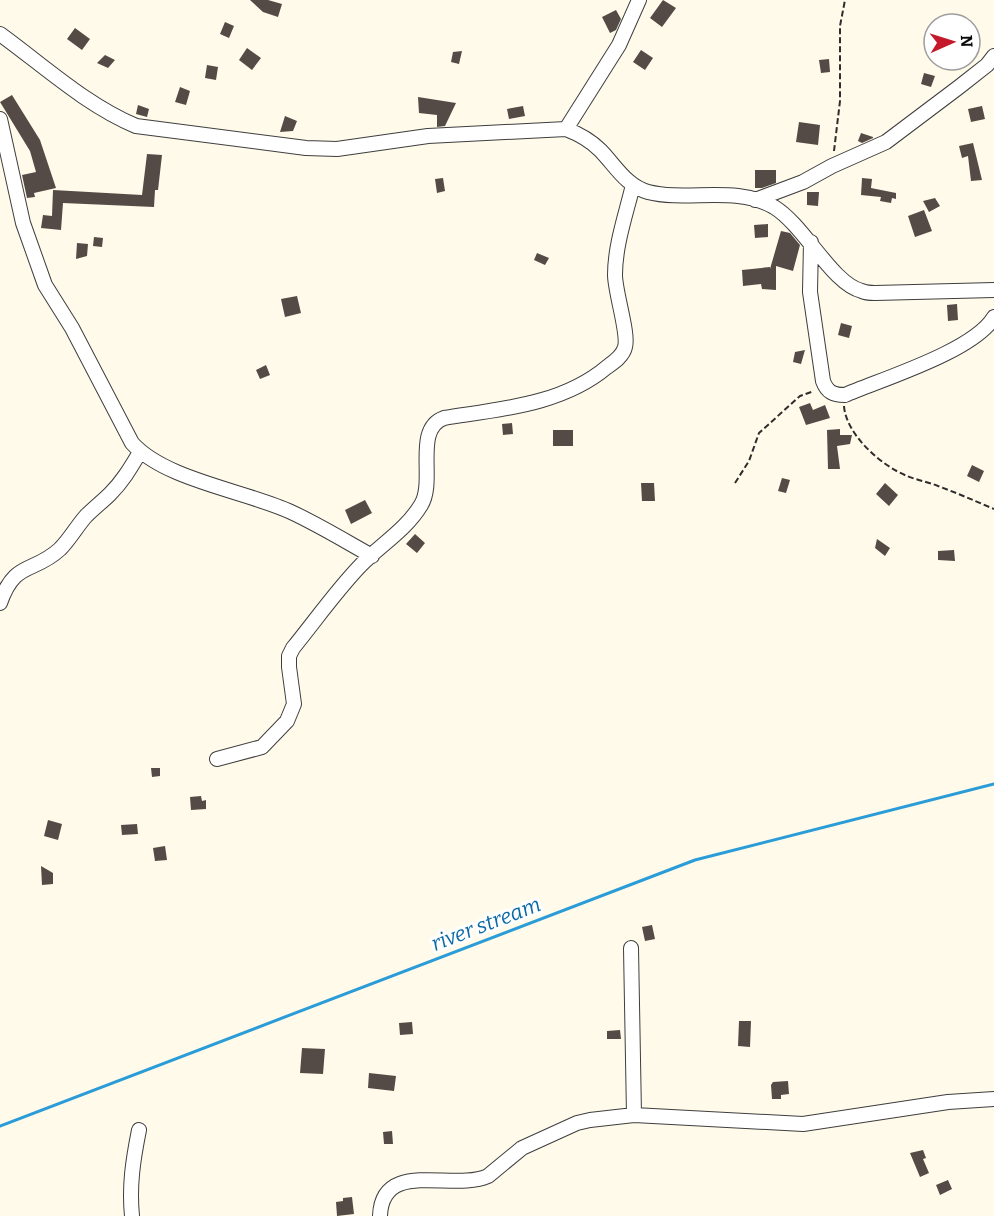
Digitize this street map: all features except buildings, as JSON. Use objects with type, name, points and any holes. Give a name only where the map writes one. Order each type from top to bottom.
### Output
[{"type":"street","points":[[566,129],[619,45],[639,0]]},
{"type":"street","points":[[0,34],[75,91],[116,117],[136,126],[306,148],[337,149],[428,136],[566,129],[586,138],[600,149],[633,185],[647,192],[732,196],[772,206],[788,218],[839,278],[861,291],[875,293],[994,290]]},
{"type":"street","points":[[755,200],[803,182],[832,166],[886,142],[987,65],[994,56]]},
{"type":"street","points":[[0,119],[23,224],[45,285],[72,328],[132,443],[140,452],[185,475],[290,512],[372,556]]},
{"type":"street","points":[[217,759],[256,749],[287,721],[294,704],[289,656],[293,648],[360,566],[403,528],[425,498],[428,434],[432,425],[444,418],[533,403],[551,397],[591,380],[619,357],[626,343],[615,274],[633,185]]},
{"type":"street","points":[[810,242],[810,292],[823,381],[826,388],[837,395],[845,395],[967,343],[994,317]]},
{"type":"street","points":[[0,603],[10,581],[18,572],[50,558],[62,547],[85,517],[112,492],[140,452]]},
{"type":"street","points":[[631,948],[634,1116]]},
{"type":"street","points":[[380,1216],[383,1196],[396,1184],[416,1181],[482,1179],[515,1152],[539,1138],[584,1121],[634,1116],[803,1124],[948,1102],[994,1099]]},
{"type":"street","points":[[132,1216],[131,1173],[139,1130]]},
{"type":"path","points":[[832,166],[840,101],[840,26],[845,0]]},
{"type":"path","points":[[735,483],[749,461],[759,433],[800,396],[826,388]]},
{"type":"path","points":[[845,395],[844,409],[849,425],[877,458],[906,475],[936,484],[994,509]]},
{"type":"waterway","name":"river stream","points":[[0,1126],[695,860],[994,784]]}]
